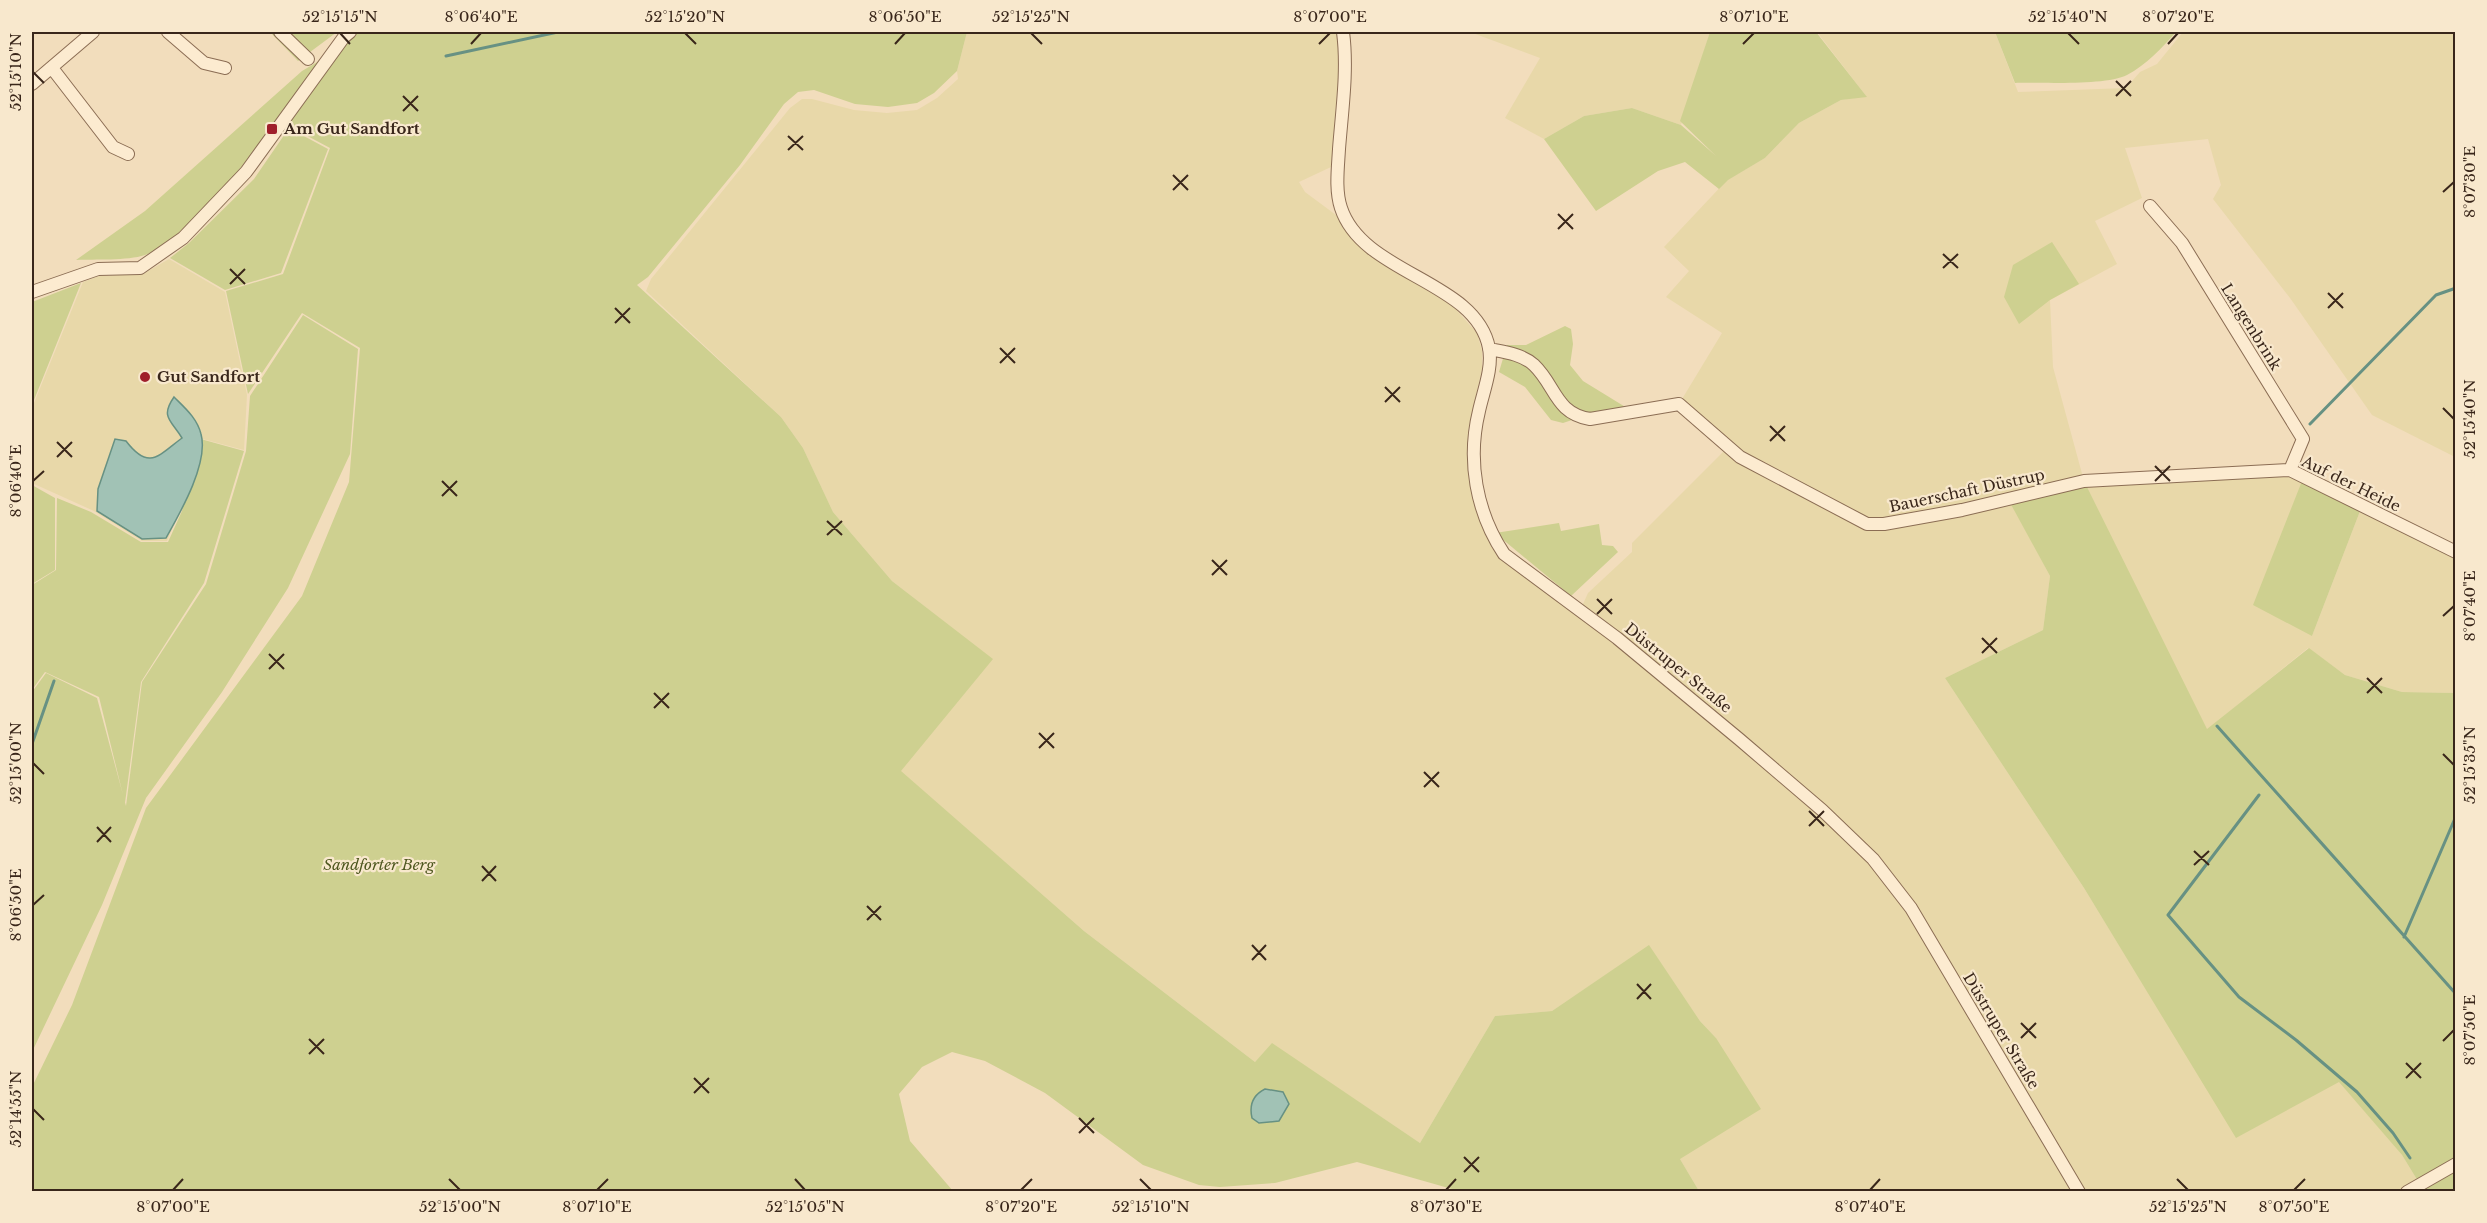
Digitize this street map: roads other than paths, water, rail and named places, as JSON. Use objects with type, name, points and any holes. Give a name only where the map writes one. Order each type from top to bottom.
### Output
[{"type":"street","points":[[32,84],[93,32]]},
{"type":"street","points":[[168,32],[204,63],[225,68]]},
{"type":"street","points":[[280,32],[308,59]]},
{"type":"street","points":[[32,292],[98,269],[140,268],[183,238],[246,172],[344,37],[350,32]]},
{"type":"street","points":[[1343,32],[1346,54],[1338,190],[1341,208],[1349,225],[1364,242],[1382,256],[1453,300],[1469,313],[1482,330],[1489,349]]},
{"type":"street","points":[[52,68],[113,147],[128,154]]},
{"type":"street","name":"Langenbrink","points":[[2150,207],[2182,243],[2303,439],[2290,470]]},
{"type":"street","name":"Bauerschaft Düstrup","points":[[1489,349],[1519,356],[1534,365],[1563,407],[1576,417],[1590,419],[1679,404],[1740,457],[1867,524],[1884,524],[1962,510],[2084,481]]},
{"type":"street","name":"Düstruper Straße","points":[[1489,349],[1489,369],[1474,429],[1474,469],[1480,507],[1491,535],[1504,554],[1617,638],[1731,731],[1822,810],[1873,859],[1911,908],[2079,1191]]},
{"type":"street","name":"Auf der Heide","points":[[2084,481],[2290,470],[2456,552]]},
{"type":"street","points":[[2407,1191],[2456,1164]]},
{"type":"waterway","points":[[446,56],[558,32]]},
{"type":"waterway","points":[[2310,424],[2436,295],[2456,288]]},
{"type":"waterway","points":[[32,744],[54,681]]},
{"type":"waterway","points":[[2217,726],[2456,994]]},
{"type":"waterway","points":[[2259,795],[2168,915],[2239,997],[2296,1040],[2357,1092],[2393,1133],[2410,1158]]},
{"type":"waterway","points":[[2404,937],[2456,816]]},
{"type":"place","name":"Am Gut Sandfort","points":[[272,129]]},
{"type":"place","name":"Gut Sandfort","points":[[145,377]]},
{"type":"park label","name":"Sandforter Berg","points":[[379,865]]}]
